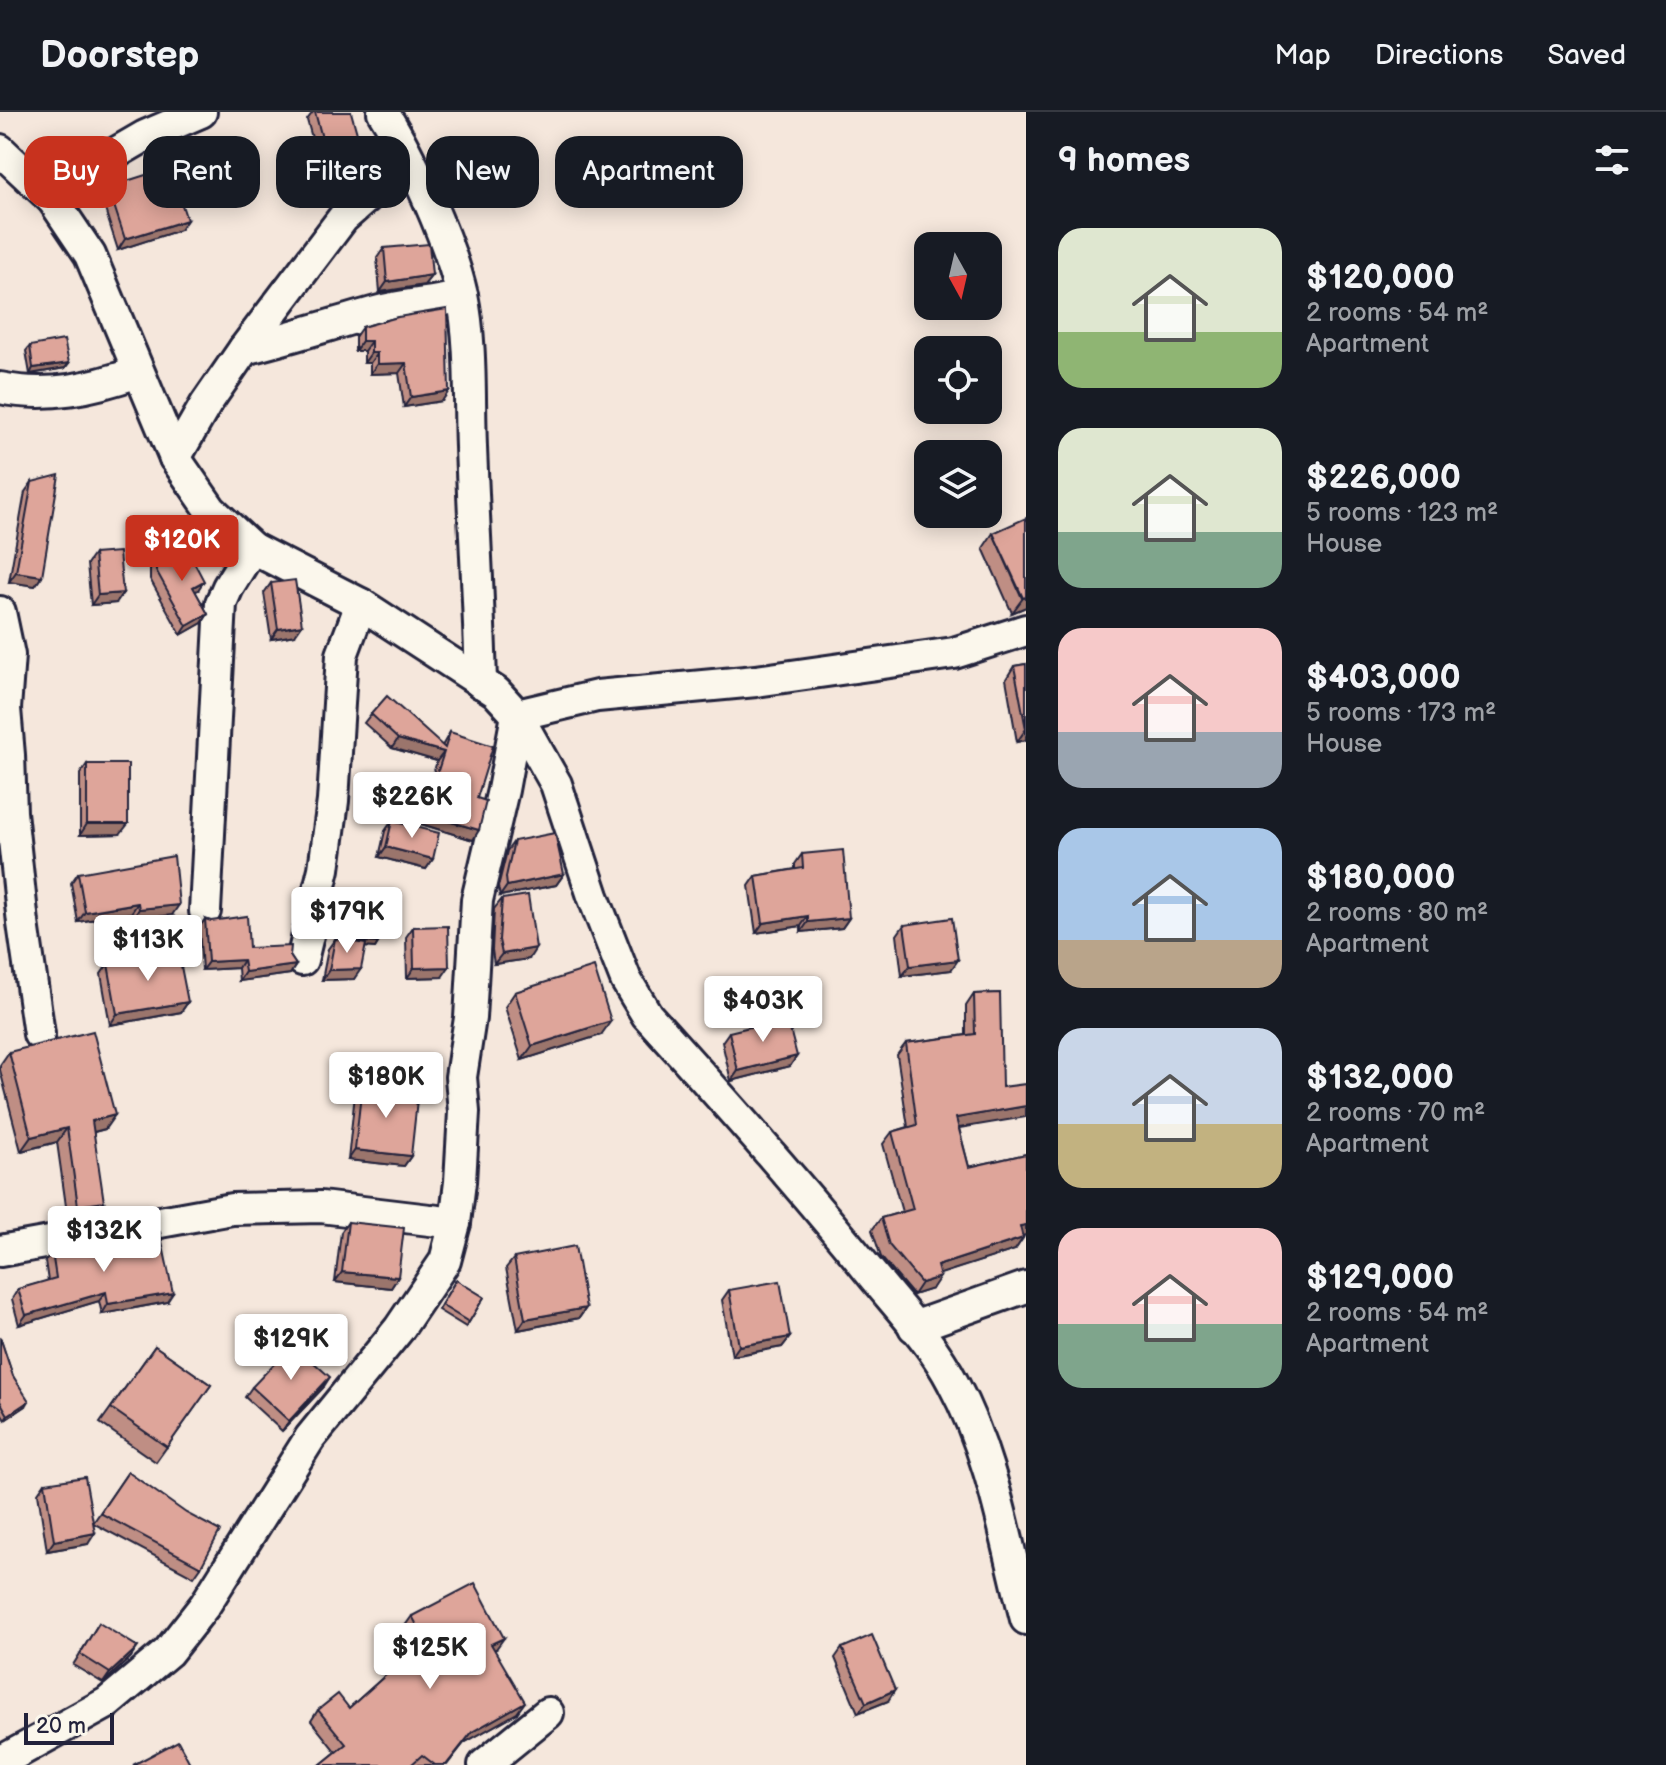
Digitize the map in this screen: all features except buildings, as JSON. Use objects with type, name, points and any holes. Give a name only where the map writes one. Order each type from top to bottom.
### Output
[{"type":"street","points":[[127,146],[201,112]]},
{"type":"street","points":[[383,112],[396,136]]},
{"type":"street","points":[[0,150],[24,173]]},
{"type":"street","points":[[410,162],[442,236],[462,296],[468,361],[481,683]]},
{"type":"street","points":[[58,208],[90,255],[175,458],[211,510],[252,548],[361,604],[496,692],[517,715],[556,784],[626,980],[647,1015],[757,1138],[914,1327],[952,1380],[979,1438],[995,1484],[1026,1619]]},
{"type":"street","points":[[175,458],[206,404],[244,349],[343,218],[354,208]]},
{"type":"street","points":[[244,349],[379,311],[438,303],[462,296]]},
{"type":"street","points":[[0,388],[26,394],[58,393],[103,384],[138,372]]},
{"type":"street","points":[[205,911],[221,603],[252,548]]},
{"type":"street","points":[[302,960],[324,869],[333,801],[342,655],[361,604]]},
{"type":"street","points":[[0,612],[9,655],[5,709],[11,812],[39,1034]]},
{"type":"street","points":[[517,715],[597,696],[756,681],[954,653],[1026,630]]},
{"type":"street","points":[[0,1762],[107,1703],[168,1652],[205,1605],[310,1438],[399,1329],[432,1285],[445,1261],[455,1223],[464,1112],[461,1077],[470,1018],[477,900],[517,715]]},
{"type":"street","points":[[0,1251],[232,1209],[321,1207],[455,1223]]},
{"type":"street","points":[[914,1327],[1026,1287]]},
{"type":"street","points":[[484,1765],[548,1713]]}]
